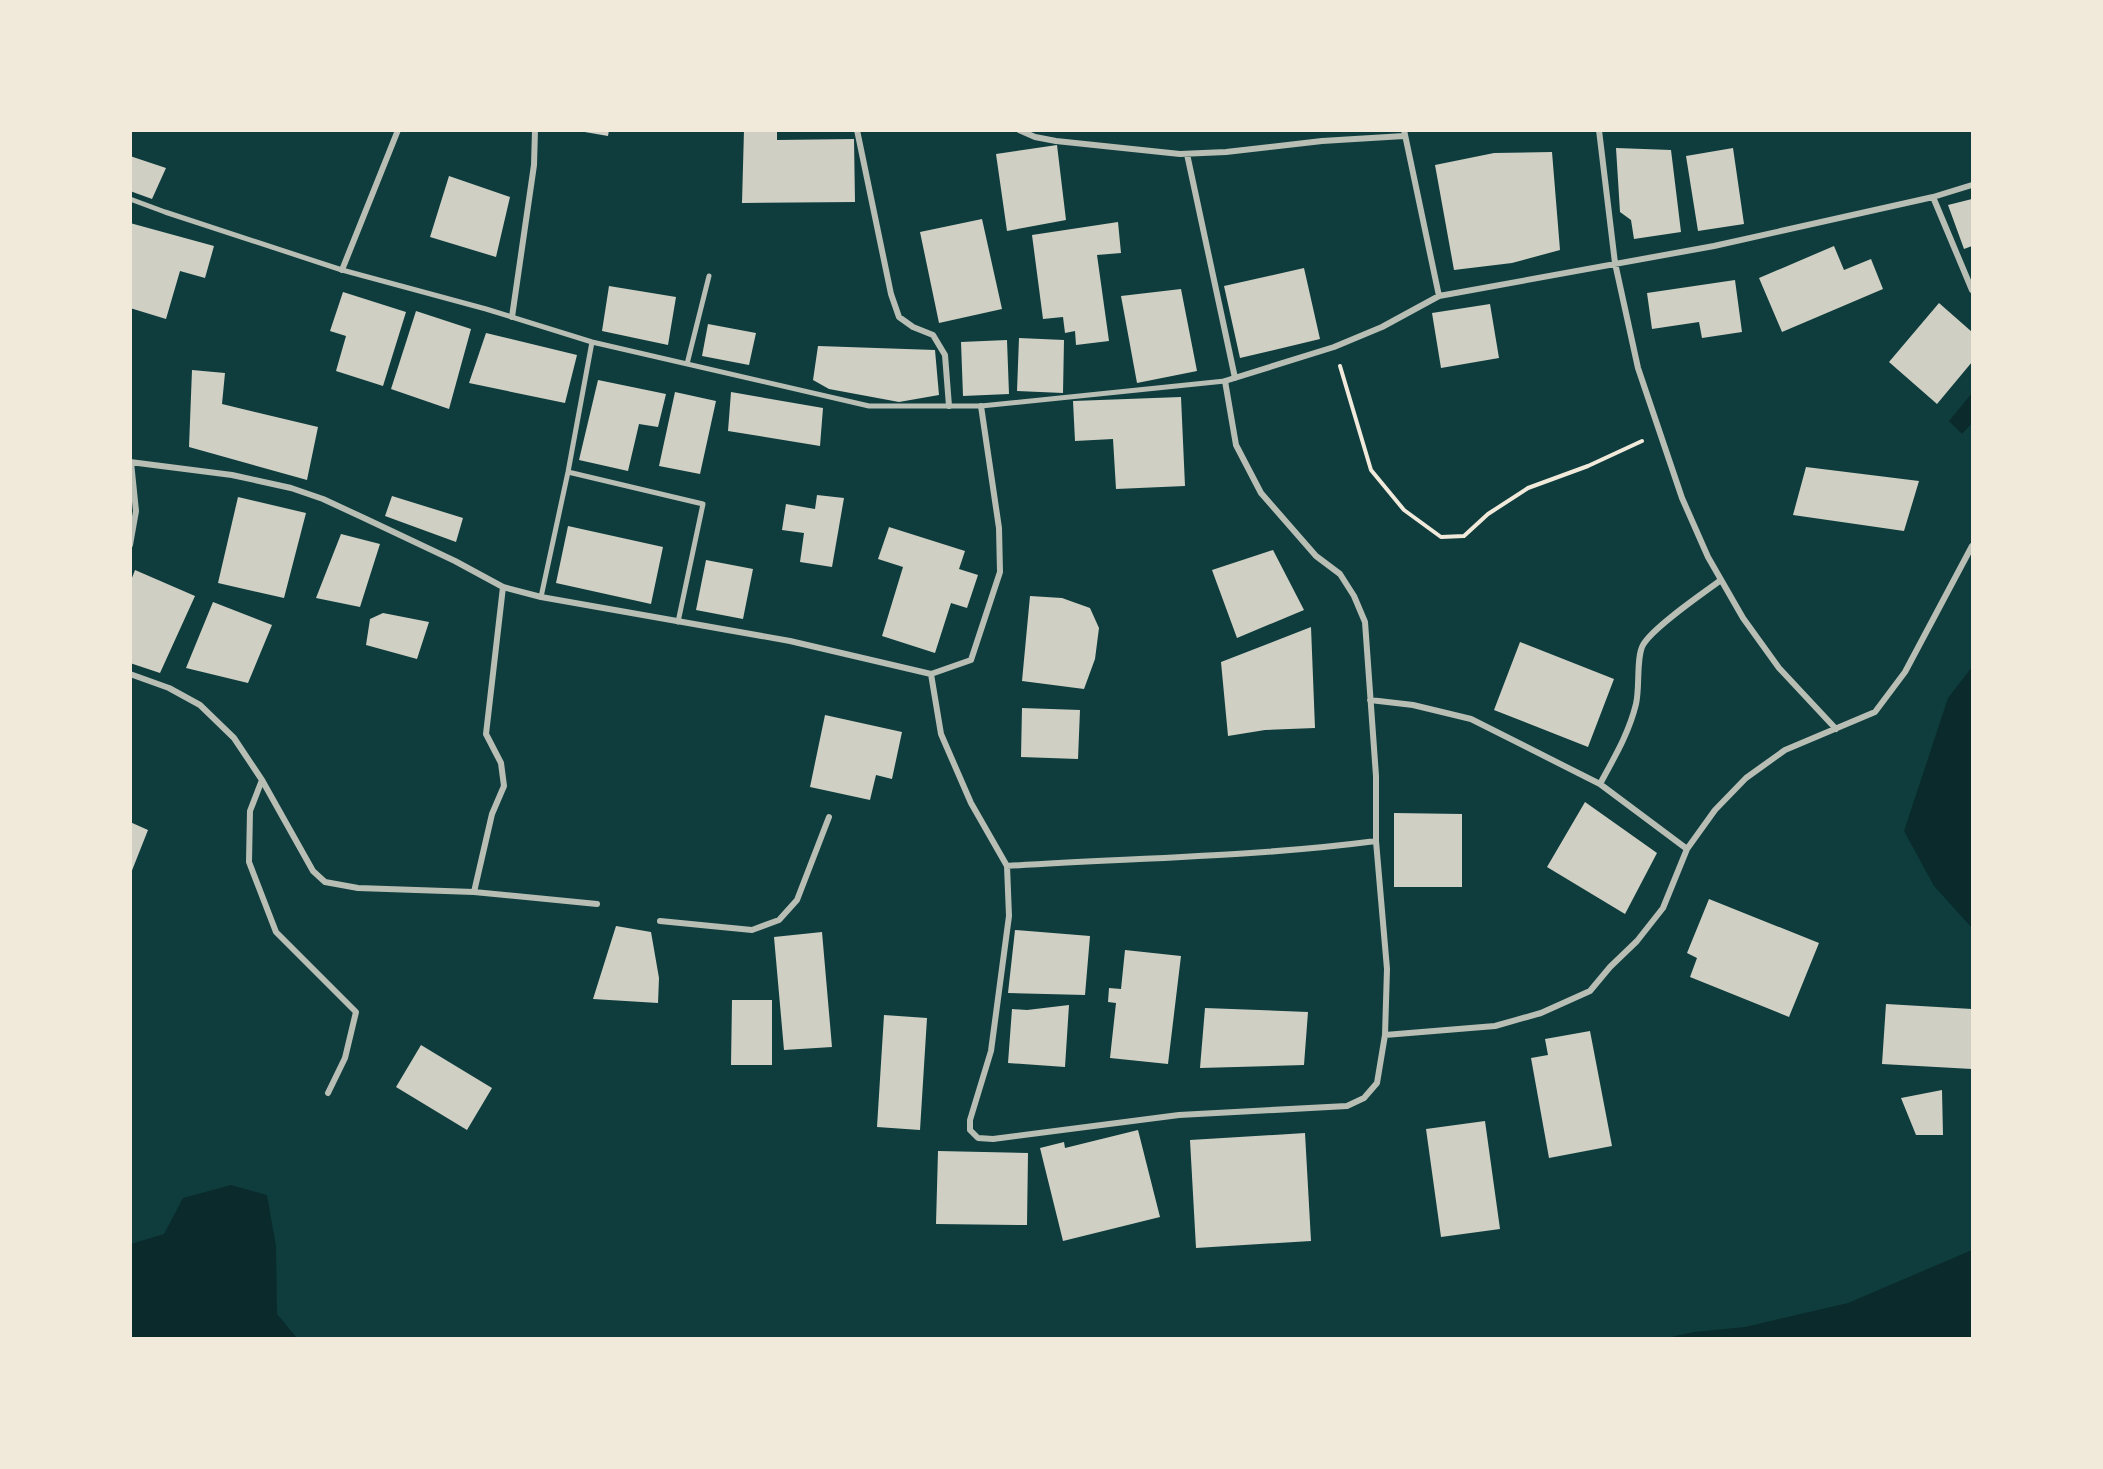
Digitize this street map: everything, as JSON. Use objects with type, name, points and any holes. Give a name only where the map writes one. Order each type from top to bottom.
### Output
[{"type":"street","points":[[342,270],[398,130]]},
{"type":"street","points":[[512,317],[534,165],[535,130]]},
{"type":"street","points":[[857,130],[891,294],[899,317],[913,327],[933,335],[945,355],[949,406]]},
{"type":"street","points":[[1019,130],[1035,137],[1056,141],[1138,151],[1187,154],[1404,133],[1439,296]]},
{"type":"street","points":[[1599,130],[1615,263],[1638,369],[1682,498],[1721,580],[1743,618],[1779,668],[1836,729]]},
{"type":"street","points":[[1187,154],[1235,378]]},
{"type":"street","points":[[130,199],[342,270],[512,317],[592,342],[870,406],[981,406],[1225,381],[1334,347],[1382,327],[1439,296],[1714,246],[1972,185]]},
{"type":"street","points":[[1933,196],[1972,290]]},
{"type":"street","points":[[687,363],[709,276]]},
{"type":"street","points":[[541,597],[568,472],[592,342]]},
{"type":"street","points":[[930,674],[941,734],[971,803],[1007,866],[1009,916],[991,1051],[970,1120],[970,1130],[978,1138],[993,1139],[1179,1115],[1347,1106],[1364,1098],[1377,1083],[1385,1035],[1387,969],[1376,841],[1376,776],[1365,622],[1354,596],[1340,574],[1316,556],[1261,493],[1236,445],[1225,381]]},
{"type":"street","points":[[130,545],[136,511],[131,462],[232,475],[323,499],[455,561],[503,587],[541,597],[790,641],[930,674],[971,660],[1000,572],[999,528],[981,406]]},
{"type":"street","points":[[568,472],[703,504],[678,622]]},
{"type":"street","points":[[1385,1035],[1495,1026],[1541,1013],[1590,991],[1610,967],[1637,941],[1663,908],[1687,849],[1715,810],[1746,778],[1785,750],[1875,712],[1905,672],[1972,546]]},
{"type":"street","points":[[1600,784],[1623,741],[1636,703],[1639,654],[1643,644],[1673,616],[1721,580]]},
{"type":"street","points":[[474,892],[492,814],[504,786],[501,763],[486,734],[503,587]]},
{"type":"street","points":[[130,674],[169,688],[201,705],[234,738],[262,780],[313,871],[325,882],[357,888],[474,892],[597,904]]},
{"type":"street","points":[[1370,700],[1413,705],[1471,719],[1600,784],[1687,849]]},
{"type":"street","points":[[262,780],[250,811],[249,862],[276,932],[356,1012],[345,1058],[328,1093]]},
{"type":"street","points":[[660,921],[752,930],[779,920],[797,900],[829,817]]},
{"type":"street","points":[[1007,866],[1228,855],[1376,841]]},
{"type":"path","points":[[1334,347],[1371,470],[1404,510],[1441,537],[1464,536],[1488,514],[1528,488],[1588,466],[1659,434]]},
{"type":"water","points":[[1972,393],[1972,423],[1962,434],[1949,421]]},
{"type":"water","points":[[1972,667],[1972,928],[1934,886],[1904,831],[1948,698]]},
{"type":"water","points":[[231,1185],[267,1195],[276,1246],[277,1314],[297,1338],[131,1338],[131,1244],[164,1234],[183,1198]]},
{"type":"water","points":[[1972,1250],[1972,1338],[1666,1338],[1694,1332],[1745,1327],[1848,1303]]},
{"type":"building","points":[[573,130],[609,130],[608,136]]},
{"type":"building","points":[[744,130],[777,130],[777,140],[854,139],[855,202],[742,203]]},
{"type":"building","points":[[1057,145],[1066,220],[1007,231],[996,154]]},
{"type":"building","points":[[1616,148],[1671,150],[1681,232],[1634,239],[1631,220],[1620,212]]},
{"type":"building","points":[[1733,148],[1744,224],[1698,231],[1686,156]]},
{"type":"building","points":[[1552,152],[1560,250],[1512,263],[1454,270],[1435,165],[1494,153]]},
{"type":"building","points":[[130,156],[166,168],[152,199],[130,191]]},
{"type":"building","points":[[449,176],[510,197],[496,257],[430,237]]},
{"type":"building","points":[[1972,199],[1972,246],[1964,249],[1948,205]]},
{"type":"building","points":[[982,219],[1002,309],[939,323],[920,232]]},
{"type":"building","points":[[1118,222],[1121,253],[1097,255],[1109,341],[1076,345],[1075,331],[1065,333],[1063,317],[1043,319],[1032,235]]},
{"type":"building","points":[[130,223],[214,246],[205,278],[180,271],[166,319],[130,308]]},
{"type":"building","points":[[1834,246],[1844,270],[1871,259],[1883,289],[1782,332],[1759,278]]},
{"type":"building","points":[[1304,268],[1320,339],[1240,358],[1224,286]]},
{"type":"building","points":[[1735,280],[1742,332],[1702,338],[1699,322],[1652,329],[1647,293]]},
{"type":"building","points":[[609,286],[676,297],[668,345],[602,331]]},
{"type":"building","points":[[1181,289],[1197,371],[1137,383],[1121,296]]},
{"type":"building","points":[[343,292],[406,312],[383,386],[336,371],[346,336],[330,331]]},
{"type":"building","points":[[1939,303],[1972,332],[1972,362],[1937,404],[1889,362]]},
{"type":"building","points":[[1490,304],[1499,358],[1441,368],[1432,313]]},
{"type":"building","points":[[416,311],[471,329],[449,409],[391,389]]},
{"type":"building","points":[[708,324],[756,333],[749,365],[702,356]]},
{"type":"building","points":[[486,333],[577,355],[565,403],[469,383]]},
{"type":"building","points":[[1019,338],[1064,340],[1063,393],[1017,391]]},
{"type":"building","points":[[1007,340],[1009,394],[963,396],[961,342]]},
{"type":"building","points":[[818,346],[935,350],[939,395],[899,402],[829,389],[813,380]]},
{"type":"building","points":[[192,370],[225,373],[222,404],[318,427],[307,480],[189,447]]},
{"type":"building","points":[[598,380],[666,394],[658,427],[639,424],[628,471],[579,460]]},
{"type":"building","points":[[675,392],[716,401],[700,474],[659,466]]},
{"type":"building","points":[[731,392],[823,408],[820,446],[728,431]]},
{"type":"building","points":[[1181,397],[1185,486],[1116,489],[1113,439],[1075,441],[1073,401]]},
{"type":"building","points":[[1806,467],[1919,481],[1904,531],[1793,515]]},
{"type":"building","points":[[817,495],[844,498],[832,567],[800,562],[804,533],[782,530],[786,504],[815,509]]},
{"type":"building","points":[[392,496],[463,518],[456,542],[385,516]]},
{"type":"building","points":[[238,497],[306,513],[284,598],[218,583]]},
{"type":"building","points":[[568,526],[663,547],[651,604],[556,583]]},
{"type":"building","points":[[889,527],[965,551],[959,569],[978,575],[967,608],[951,603],[935,653],[882,636],[903,567],[878,559]]},
{"type":"building","points":[[341,534],[380,544],[360,607],[316,598]]},
{"type":"building","points":[[1273,550],[1304,610],[1237,638],[1212,570]]},
{"type":"building","points":[[706,560],[753,569],[743,619],[696,610]]},
{"type":"building","points":[[135,570],[195,596],[160,673],[130,663],[130,583]]},
{"type":"building","points":[[1030,596],[1062,598],[1090,608],[1099,628],[1095,659],[1084,689],[1022,681]]},
{"type":"building","points":[[213,602],[272,625],[248,683],[186,668]]},
{"type":"building","points":[[383,613],[429,622],[417,659],[366,645],[370,619]]},
{"type":"building","points":[[1311,627],[1315,728],[1265,730],[1228,736],[1221,662]]},
{"type":"building","points":[[1520,642],[1614,679],[1588,747],[1494,710]]},
{"type":"building","points":[[1022,708],[1080,710],[1078,759],[1021,757]]},
{"type":"building","points":[[825,715],[902,732],[892,779],[876,775],[870,800],[810,787]]},
{"type":"building","points":[[1585,802],[1657,853],[1625,914],[1547,867]]},
{"type":"building","points":[[1394,813],[1462,814],[1462,887],[1394,887]]},
{"type":"building","points":[[130,822],[148,830],[131,873],[130,873]]},
{"type":"building","points":[[1709,899],[1819,943],[1789,1017],[1690,977],[1697,958],[1687,953]]},
{"type":"building","points":[[616,926],[651,932],[659,978],[658,1003],[593,999]]},
{"type":"building","points":[[1015,930],[1090,936],[1085,995],[1008,993]]},
{"type":"building","points":[[822,932],[832,1047],[784,1050],[774,937]]},
{"type":"building","points":[[1125,950],[1181,956],[1168,1064],[1110,1058],[1116,1003],[1108,1002],[1109,988],[1121,989]]},
{"type":"building","points":[[732,1000],[772,1000],[772,1065],[731,1065]]},
{"type":"building","points":[[1886,1004],[1972,1009],[1972,1069],[1882,1064]]},
{"type":"building","points":[[1069,1005],[1065,1067],[1008,1063],[1012,1009],[1027,1010]]},
{"type":"building","points":[[1205,1008],[1308,1012],[1304,1065],[1200,1068]]},
{"type":"building","points":[[884,1015],[927,1018],[920,1130],[877,1127]]},
{"type":"building","points":[[1590,1031],[1612,1146],[1549,1158],[1531,1058],[1548,1055],[1545,1039]]},
{"type":"building","points":[[421,1045],[492,1088],[467,1130],[396,1087]]},
{"type":"building","points":[[1942,1090],[1943,1135],[1916,1135],[1901,1098]]},
{"type":"building","points":[[1485,1121],[1500,1229],[1441,1237],[1426,1129]]},
{"type":"building","points":[[1138,1130],[1160,1217],[1063,1241],[1040,1148],[1064,1142],[1065,1148]]},
{"type":"building","points":[[1305,1133],[1311,1241],[1196,1248],[1190,1140]]},
{"type":"building","points":[[938,1151],[1028,1153],[1027,1225],[936,1224]]}]
